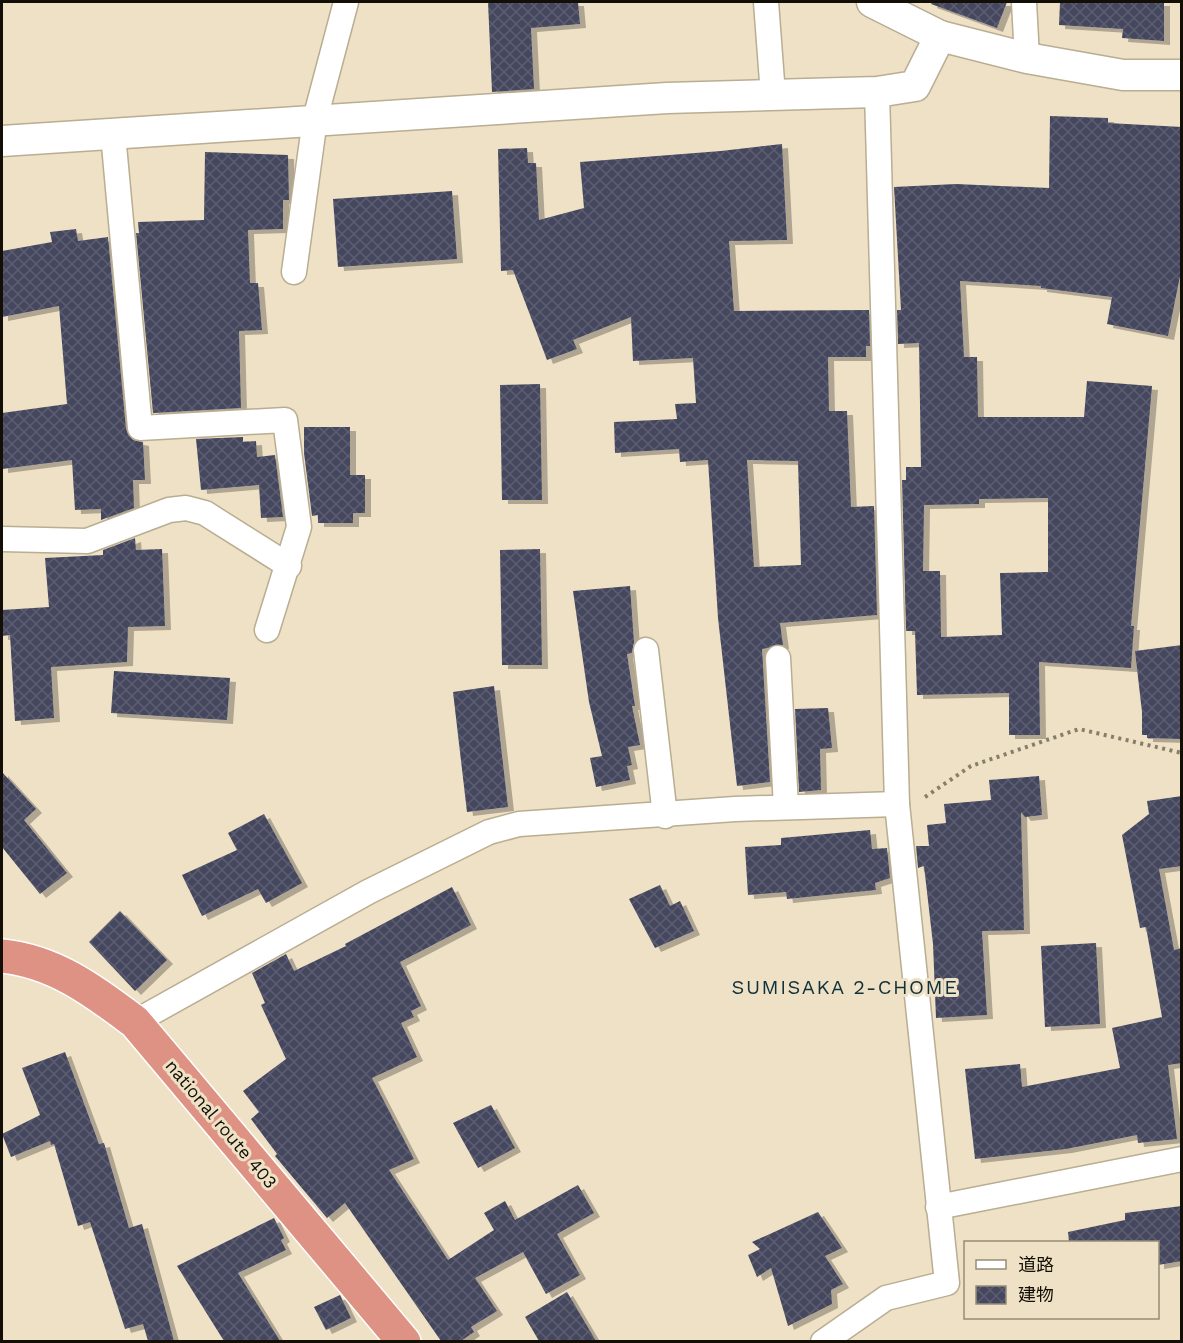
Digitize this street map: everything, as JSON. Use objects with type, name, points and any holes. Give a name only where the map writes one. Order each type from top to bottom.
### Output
[{"type":"highway","name":"national route 403","points":[[2,956],[27,958],[87,985],[135,1022],[405,1341]]},
{"type":"street","points":[[294,272],[315,119],[346,2]]},
{"type":"street","points":[[766,2],[773,95]]},
{"type":"street","points":[[872,2],[940,36],[1027,58],[1123,75],[1182,75]]},
{"type":"street","points":[[1024,2],[1027,58]]},
{"type":"street","points":[[2,141],[667,98],[877,92],[915,86],[940,36]]},
{"type":"street","points":[[824,1341],[886,1298],[947,1282],[897,804],[877,92]]},
{"type":"street","points":[[113,134],[140,428],[285,420],[299,527],[289,566],[267,630]]},
{"type":"street","points":[[2,539],[87,541],[169,510],[186,508],[205,513],[289,566]]},
{"type":"street","points":[[646,650],[665,816]]},
{"type":"street","points":[[778,658],[786,807]]},
{"type":"street","points":[[135,1022],[368,892],[489,832],[519,825],[786,807],[897,804]]},
{"type":"street","points":[[938,1207],[1182,1159]]},
{"type":"path","points":[[897,804],[924,798],[971,766],[1079,729],[1182,753]]},
{"type":"building","points":[[488,2],[578,2],[580,24],[531,28],[534,89],[492,92]]},
{"type":"building","points":[[932,2],[1007,2],[997,28],[931,4]]},
{"type":"building","points":[[1060,2],[1164,2],[1164,41],[1122,38],[1123,29],[1059,25]]},
{"type":"building","points":[[1050,116],[1108,118],[1108,123],[1182,127],[1182,266],[1168,336],[1107,324],[1112,297],[1041,288],[1041,286],[960,281],[964,357],[977,357],[978,417],[1084,417],[1087,381],[1152,386],[1131,626],[1134,626],[1131,668],[1039,662],[1040,735],[1009,735],[1009,693],[917,695],[915,631],[906,631],[902,480],[906,480],[906,467],[921,467],[919,343],[898,344],[897,310],[901,310],[894,187],[956,184],[1049,188]],"holes":[[[1048,498],[1048,572],[1000,573],[1002,635],[941,637],[940,571],[923,571],[924,505],[979,504],[979,499]]]},
{"type":"building","points":[[782,144],[787,240],[729,241],[734,311],[869,310],[870,346],[866,346],[866,357],[828,357],[829,411],[847,411],[851,507],[874,506],[877,615],[780,623],[783,645],[762,649],[770,782],[737,786],[718,618],[708,460],[680,462],[679,449],[615,453],[614,422],[677,419],[675,404],[696,403],[693,358],[633,361],[631,317],[573,340],[577,349],[547,360],[513,270],[501,271],[498,149],[527,148],[528,163],[536,163],[539,220],[584,208],[580,162]],"holes":[[[747,460],[798,461],[801,565],[754,567]]]},
{"type":"building","points":[[205,152],[288,155],[289,200],[283,200],[283,229],[248,230],[250,283],[258,283],[262,330],[239,331],[241,408],[153,413],[136,233],[139,233],[138,222],[204,220]]},
{"type":"building","points":[[452,191],[457,259],[338,267],[333,199]]},
{"type":"building","points":[[76,229],[78,241],[108,237],[126,429],[133,440],[143,442],[145,480],[133,480],[134,508],[101,520],[101,509],[75,510],[72,460],[2,469],[2,413],[67,404],[59,306],[2,317],[2,251],[52,242],[50,232]]},
{"type":"building","points":[[540,384],[542,500],[502,500],[500,385]]},
{"type":"building","points":[[304,427],[350,427],[350,475],[365,475],[365,513],[353,513],[353,523],[318,523],[318,515],[312,516],[304,453]]},
{"type":"building","points":[[243,437],[243,442],[256,441],[257,457],[275,455],[283,517],[261,518],[259,485],[201,490],[196,439]]},
{"type":"building","points":[[135,538],[136,550],[162,549],[165,626],[128,627],[127,662],[51,667],[54,718],[15,721],[10,635],[2,636],[2,610],[49,607],[45,558],[103,555],[103,550]]},
{"type":"building","points":[[540,549],[542,665],[502,665],[500,550]]},
{"type":"building","points":[[630,586],[634,642],[632,653],[627,654],[635,706],[632,706],[640,745],[628,747],[632,765],[627,766],[630,780],[596,787],[590,758],[602,756],[589,702],[573,591]]},
{"type":"building","points":[[1182,645],[1182,739],[1147,738],[1147,735],[1142,735],[1142,712],[1135,651]]},
{"type":"building","points":[[114,671],[230,678],[227,720],[111,713]]},
{"type":"building","points":[[494,686],[508,807],[467,812],[453,692]]},
{"type":"building","points":[[828,708],[832,748],[820,749],[821,790],[799,792],[795,709]]},
{"type":"building","points":[[2,772],[36,809],[24,820],[67,873],[40,894],[2,847]]},
{"type":"building","points":[[1039,776],[1042,815],[1025,817],[1021,812],[1024,930],[982,931],[987,1015],[936,1018],[933,944],[924,866],[918,868],[916,846],[929,846],[927,825],[946,823],[944,804],[991,800],[989,780]]},
{"type":"building","points":[[1182,796],[1182,866],[1159,869],[1174,950],[1182,948],[1182,1063],[1168,1065],[1177,1139],[1138,1143],[1137,1135],[1066,1149],[975,1159],[965,1069],[1020,1064],[1022,1087],[1120,1068],[1112,1028],[1162,1017],[1146,927],[1140,928],[1122,835],[1149,814],[1147,801]]},
{"type":"building","points":[[264,814],[302,883],[266,903],[258,889],[202,916],[182,875],[237,850],[228,833]]},
{"type":"building","points":[[870,830],[872,849],[887,848],[890,878],[875,883],[876,890],[787,899],[786,892],[748,895],[745,847],[781,845],[781,838]]},
{"type":"building","points":[[660,885],[670,906],[680,901],[694,931],[655,948],[629,899]]},
{"type":"building","points":[[452,887],[471,925],[400,962],[421,1006],[411,1011],[414,1017],[401,1023],[417,1057],[372,1078],[414,1159],[389,1170],[448,1260],[494,1230],[484,1213],[505,1201],[515,1220],[578,1185],[594,1213],[557,1234],[580,1275],[546,1294],[523,1252],[475,1278],[497,1311],[471,1327],[474,1332],[461,1341],[441,1341],[345,1203],[327,1218],[275,1156],[277,1154],[251,1119],[259,1112],[243,1091],[286,1059],[261,1005],[265,1003],[252,973],[286,954],[294,971],[346,946],[345,944]]},
{"type":"building","points":[[120,911],[167,960],[135,991],[89,942]]},
{"type":"building","points":[[1096,943],[1100,1024],[1045,1027],[1041,946]]},
{"type":"building","points":[[65,1052],[99,1144],[104,1143],[129,1228],[142,1224],[174,1341],[148,1341],[143,1324],[125,1329],[90,1222],[78,1226],[54,1144],[51,1145],[50,1141],[11,1157],[2,1134],[40,1115],[22,1068]]},
{"type":"building","points":[[491,1105],[515,1148],[478,1168],[453,1123]]},
{"type":"building","points":[[1182,1206],[1182,1261],[1159,1265],[1159,1241],[1069,1241],[1068,1232],[1125,1220],[1125,1213]]},
{"type":"building","points":[[818,1212],[842,1248],[825,1256],[843,1284],[831,1290],[832,1304],[788,1326],[771,1268],[757,1277],[748,1255],[760,1249],[752,1242]]},
{"type":"building","points":[[274,1218],[284,1238],[281,1240],[286,1250],[238,1273],[280,1341],[224,1341],[177,1266]]},
{"type":"building","points":[[567,1292],[596,1341],[539,1341],[525,1317]]},
{"type":"building","points":[[340,1295],[351,1318],[326,1330],[314,1307]]},
{"type":"district","name":"SUMISAKA 2-CHOME","points":[[845,987]]}]
